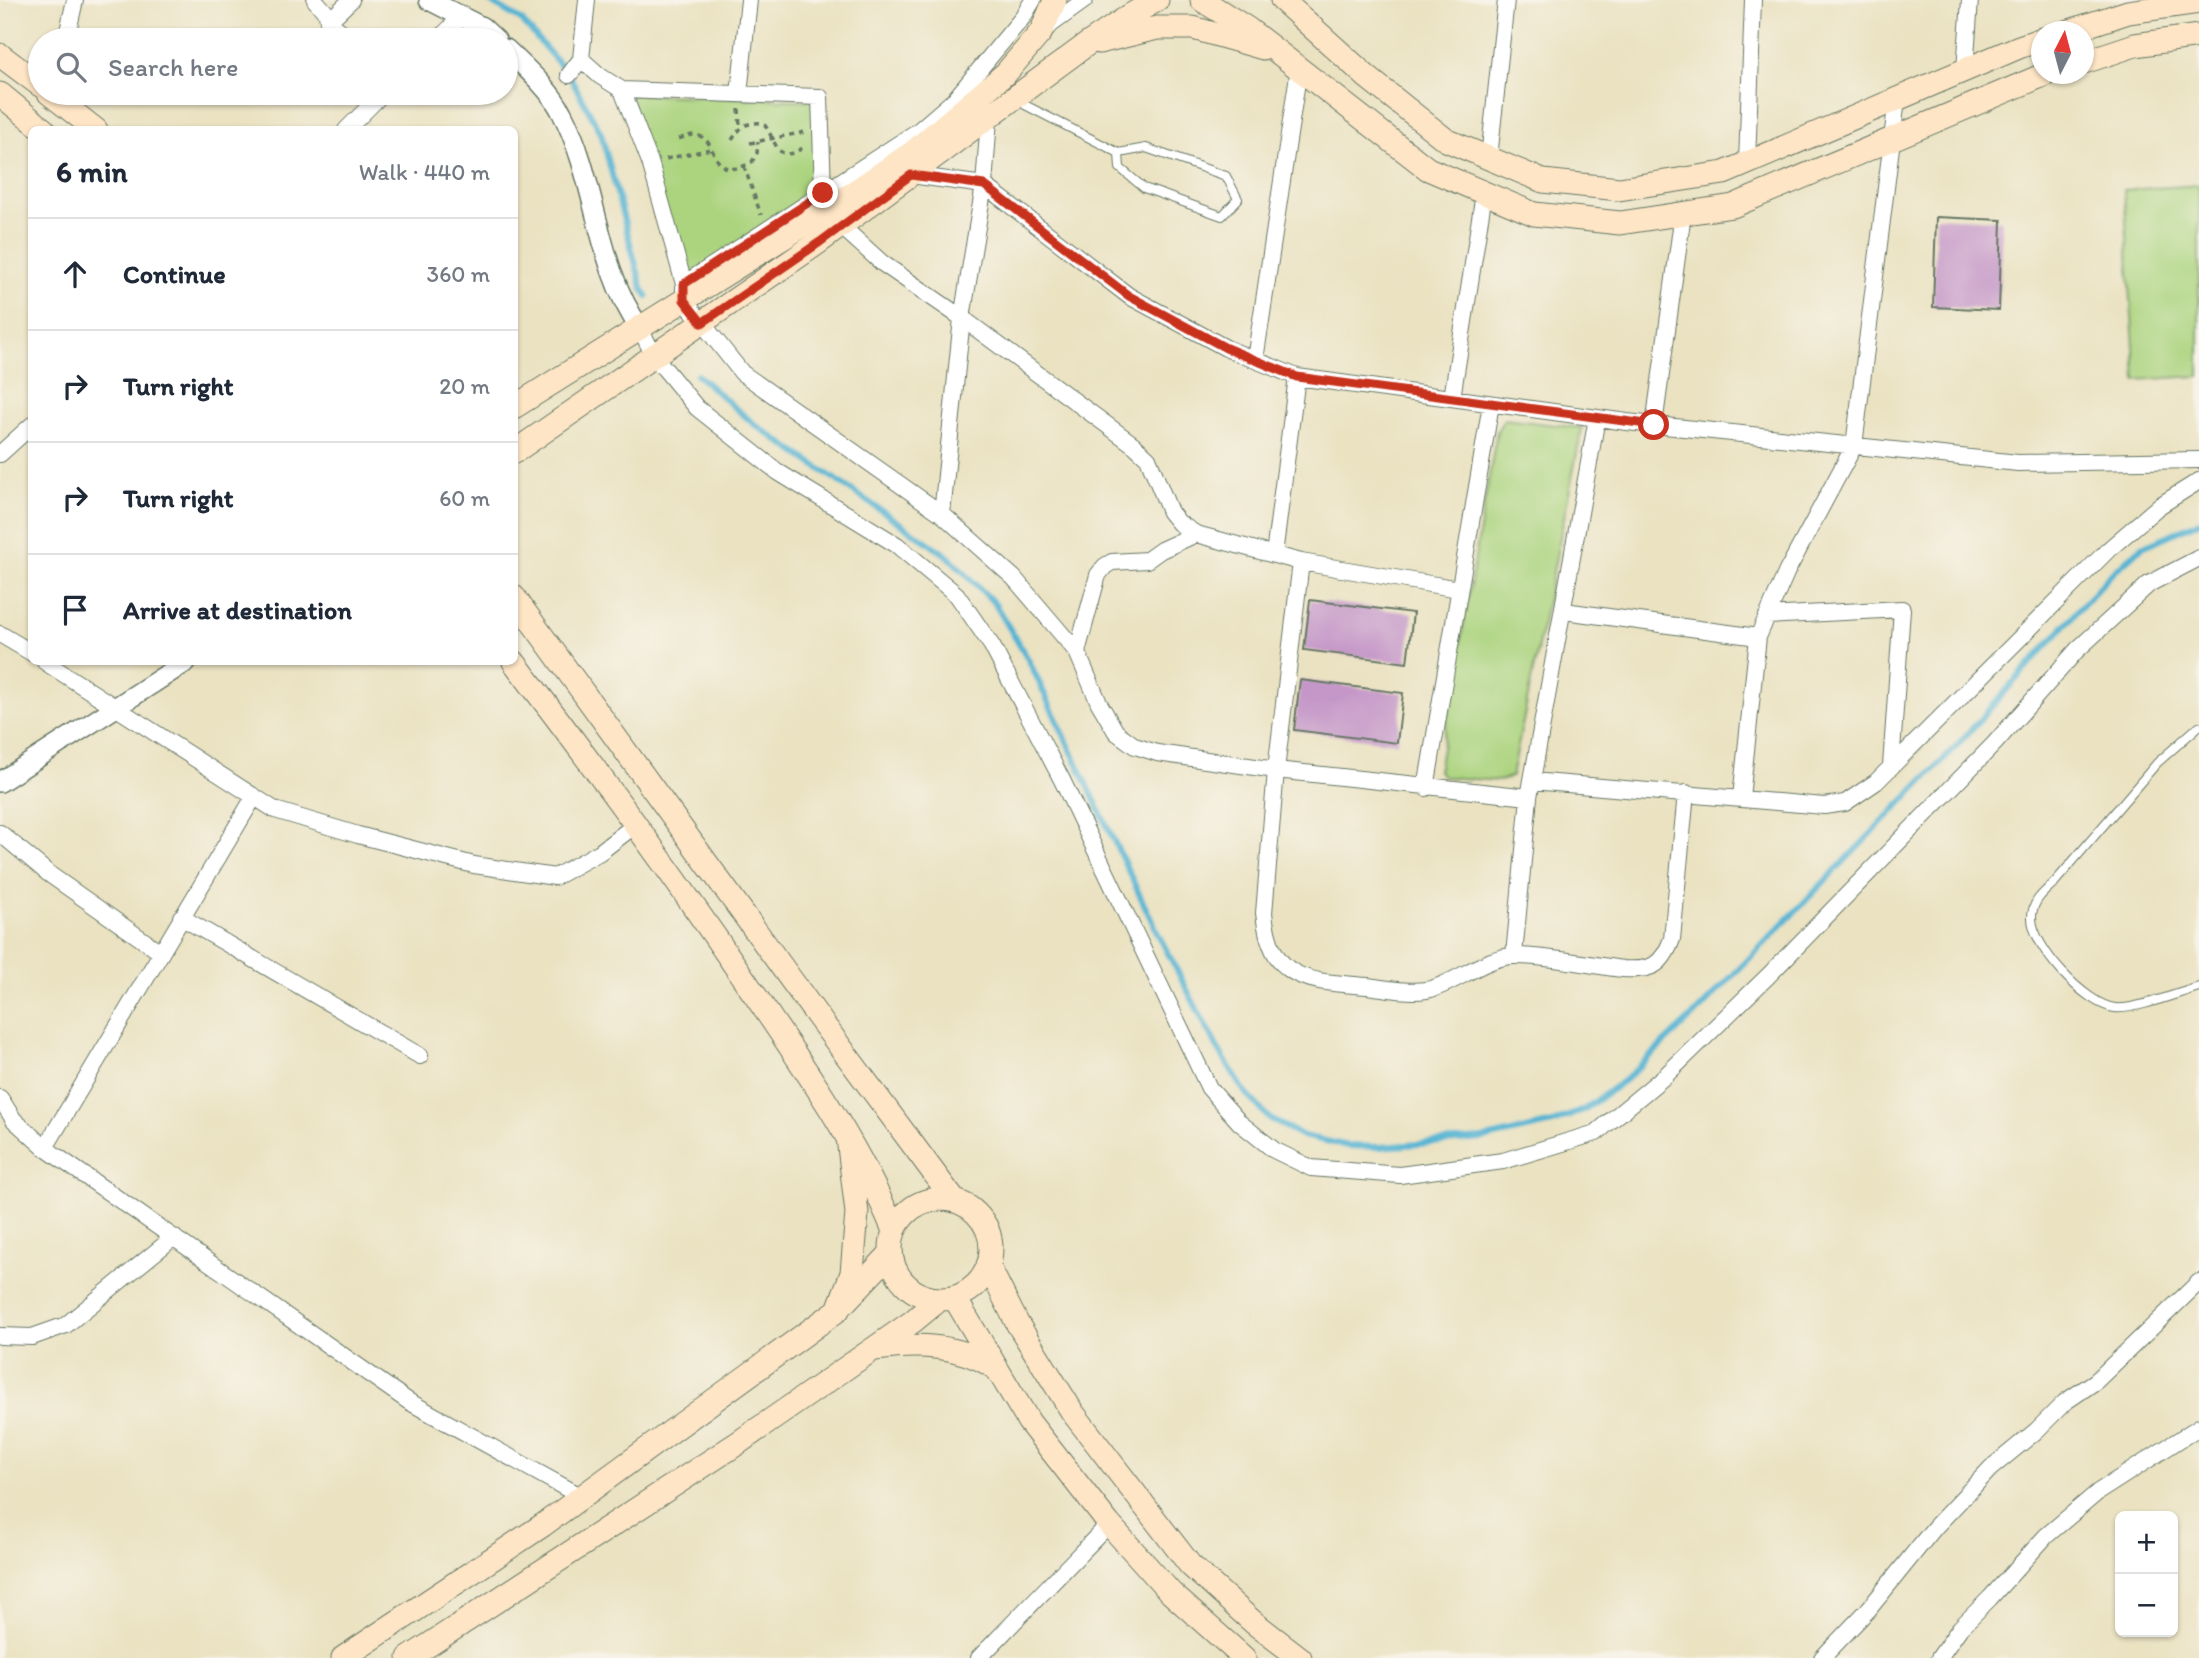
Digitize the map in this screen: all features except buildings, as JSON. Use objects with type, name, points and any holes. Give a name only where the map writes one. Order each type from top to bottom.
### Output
[{"type":"main road","points":[[518,404],[640,328],[684,292],[832,207],[913,152],[1006,73],[1041,32],[1055,0]]},
{"type":"main road","points":[[518,449],[841,226],[1086,46],[1157,0]]},
{"type":"main road","points":[[1202,0],[1278,52],[1428,169],[1534,214],[1620,223],[1733,206],[2031,80]]},
{"type":"main road","points":[[1282,0],[1367,77],[1446,140],[1543,181],[1619,189],[1724,173],[2031,44]]},
{"type":"main road","points":[[2094,23],[2128,12],[2199,2]]},
{"type":"main road","points":[[1086,46],[1157,28],[1193,28],[1278,52]]},
{"type":"main road","points":[[2094,59],[2136,45],[2199,36]]},
{"type":"main road","points":[[0,55],[28,76]]},
{"type":"main road","points":[[0,94],[39,126]]},
{"type":"main road","points":[[65,105],[91,126]]},
{"type":"main road","points":[[518,603],[954,1200]]},
{"type":"main road","points":[[516,665],[720,943],[824,1098],[876,1188],[892,1242],[894,1268],[902,1280],[912,1290],[926,1296],[947,1298],[998,1371],[1029,1423],[1108,1524],[1171,1593],[1244,1658]]},
{"type":"main road","points":[[838,1310],[852,1273],[857,1213],[848,1138]]},
{"type":"main road","points":[[343,1658],[543,1525],[838,1310],[892,1242],[906,1213],[924,1202],[939,1199],[954,1200],[969,1207],[981,1218],[991,1249],[988,1265],[981,1279],[969,1290],[947,1298],[738,1443],[424,1654]]},
{"type":"main road","points":[[988,1265],[1017,1322],[1073,1413],[1190,1565],[1253,1622],[1300,1658]]},
{"type":"main road","points":[[871,1350],[906,1344],[966,1352],[998,1371]]},
{"type":"street","points":[[69,28],[75,0]]},
{"type":"street","points":[[315,0],[327,14],[328,22],[336,28]]},
{"type":"street","points":[[328,22],[351,0]]},
{"type":"street","points":[[429,0],[483,28]]},
{"type":"street","points":[[569,75],[581,59],[587,0]]},
{"type":"street","points":[[739,93],[749,0]]},
{"type":"street","points":[[684,292],[767,230],[918,131],[954,100],[1023,17],[1032,0]]},
{"type":"street","points":[[1041,32],[1085,0]]},
{"type":"street","points":[[1489,158],[1506,0]]},
{"type":"street","points":[[1748,163],[1753,0]]},
{"type":"street","points":[[1965,70],[1970,0]]},
{"type":"street","points":[[450,28],[462,16]]},
{"type":"street","points":[[581,59],[600,76],[622,89],[820,97],[823,193]]},
{"type":"street","points":[[518,60],[562,111],[585,171],[611,267],[629,313],[654,356],[697,408],[778,472],[897,545],[957,595],[992,646],[1062,780],[1209,1088],[1240,1123],[1274,1150],[1311,1168],[1400,1175],[1503,1161],[1596,1133],[1666,1075],[1768,976],[1995,743],[2077,650],[2149,584],[2199,558]]},
{"type":"street","points":[[1255,360],[1299,68]]},
{"type":"street","points":[[622,89],[650,162],[684,292],[702,323],[742,373],[942,514],[1014,578],[1077,652],[1099,703],[1116,732],[1135,746],[1157,753],[1426,788],[1686,793],[1824,806],[1845,803],[1876,782],[2108,550],[2159,506],[2199,481]]},
{"type":"street","points":[[1741,798],[1758,637],[1787,571],[1854,446],[1897,99]]},
{"type":"street","points":[[350,126],[371,105]]},
{"type":"street","points":[[942,514],[962,318],[984,185],[989,119]]},
{"type":"street","points":[[911,175],[984,185],[1129,296],[1226,348],[1297,377],[1654,425],[2018,463],[2199,460]]},
{"type":"street","points":[[1452,398],[1484,192]]},
{"type":"street","points":[[1654,425],[1683,214]]},
{"type":"street","points":[[841,226],[882,264],[962,318],[1134,445],[1148,458],[1170,512],[1179,523],[1196,534],[1301,562],[1459,589]]},
{"type":"street","points":[[1274,555],[1297,377]]},
{"type":"street","points":[[1426,788],[1490,404]]},
{"type":"street","points":[[1514,955],[1530,789],[1597,418]]},
{"type":"street","points":[[0,454],[28,429]]},
{"type":"street","points":[[1077,652],[1098,575],[1105,566],[1112,562],[1147,561],[1161,550],[1196,534]]},
{"type":"street","points":[[1301,562],[1276,770],[1264,913],[1266,935],[1275,958],[1286,968],[1298,975],[1327,983],[1426,990],[1484,964],[1514,955],[1623,969],[1641,970],[1655,966],[1666,954],[1672,939],[1686,793]]},
{"type":"street","points":[[1767,616],[1902,609],[1891,766]]},
{"type":"street","points":[[1563,611],[1758,637]]},
{"type":"street","points":[[0,634],[28,651]]},
{"type":"street","points":[[50,665],[275,810],[358,835],[474,865],[555,877],[600,852],[635,825]]},
{"type":"street","points":[[0,782],[182,665]]},
{"type":"street","points":[[45,1148],[254,797]]},
{"type":"street","points":[[0,833],[49,874],[160,953]]},
{"type":"street","points":[[181,917],[421,1056]]},
{"type":"street","points":[[0,1098],[14,1120],[45,1148],[408,1401],[582,1497]]},
{"type":"street","points":[[0,1336],[32,1337],[66,1325],[174,1237]]},
{"type":"street","points":[[1822,1658],[1868,1610],[1935,1527],[1991,1468],[2036,1431],[2065,1402],[2096,1381],[2199,1282]]},
{"type":"street","points":[[1939,1658],[1960,1628],[2046,1536],[2098,1492],[2199,1427]]},
{"type":"street","points":[[979,1658],[1108,1524]]},
{"type":"lane","points":[[1017,98],[1025,105],[1119,153],[1146,148],[1226,176],[1238,199],[1222,216],[1144,188],[1120,168],[1119,153]]},
{"type":"lane","points":[[2199,726],[2157,763],[2037,899],[2032,917],[2035,933],[2062,975],[2098,1003],[2113,1008],[2127,1008],[2199,987]]},
{"type":"path","points":[[732,140],[740,128],[749,122],[763,123],[773,139],[775,148],[781,153],[793,153],[803,149],[808,142],[807,132],[796,134],[773,139],[758,142],[750,143]]},
{"type":"path","points":[[679,139],[691,134],[703,136],[709,141],[721,165],[729,169],[752,162],[757,153],[758,142]]},
{"type":"path","points":[[650,162],[711,149]]},
{"type":"path","points":[[744,166],[767,230]]},
{"type":"green space","points":[[629,94],[817,101],[821,191],[686,278]]},
{"type":"green space","points":[[2199,185],[2199,376],[2136,380],[2124,190]]},
{"type":"green space","points":[[1504,419],[1582,428],[1512,776],[1500,781],[1445,777],[1438,771],[1497,431]]},
{"type":"waterway","points":[[487,0],[521,20],[569,75],[601,133],[642,288],[647,296]]},
{"type":"waterway","points":[[697,375],[754,424],[948,556],[995,604],[1029,661],[1159,936],[1217,1047],[1245,1092],[1270,1119],[1303,1136],[1348,1146],[1380,1147],[1482,1139],[1553,1123],[1585,1109],[1626,1079],[1697,1012],[1951,752],[2109,576],[2142,547],[2199,522]]},
{"type":"route","points":[[823,193],[684,284],[684,300],[702,323],[911,175],[984,185],[1129,296],[1226,348],[1297,377],[1654,425]]}]
